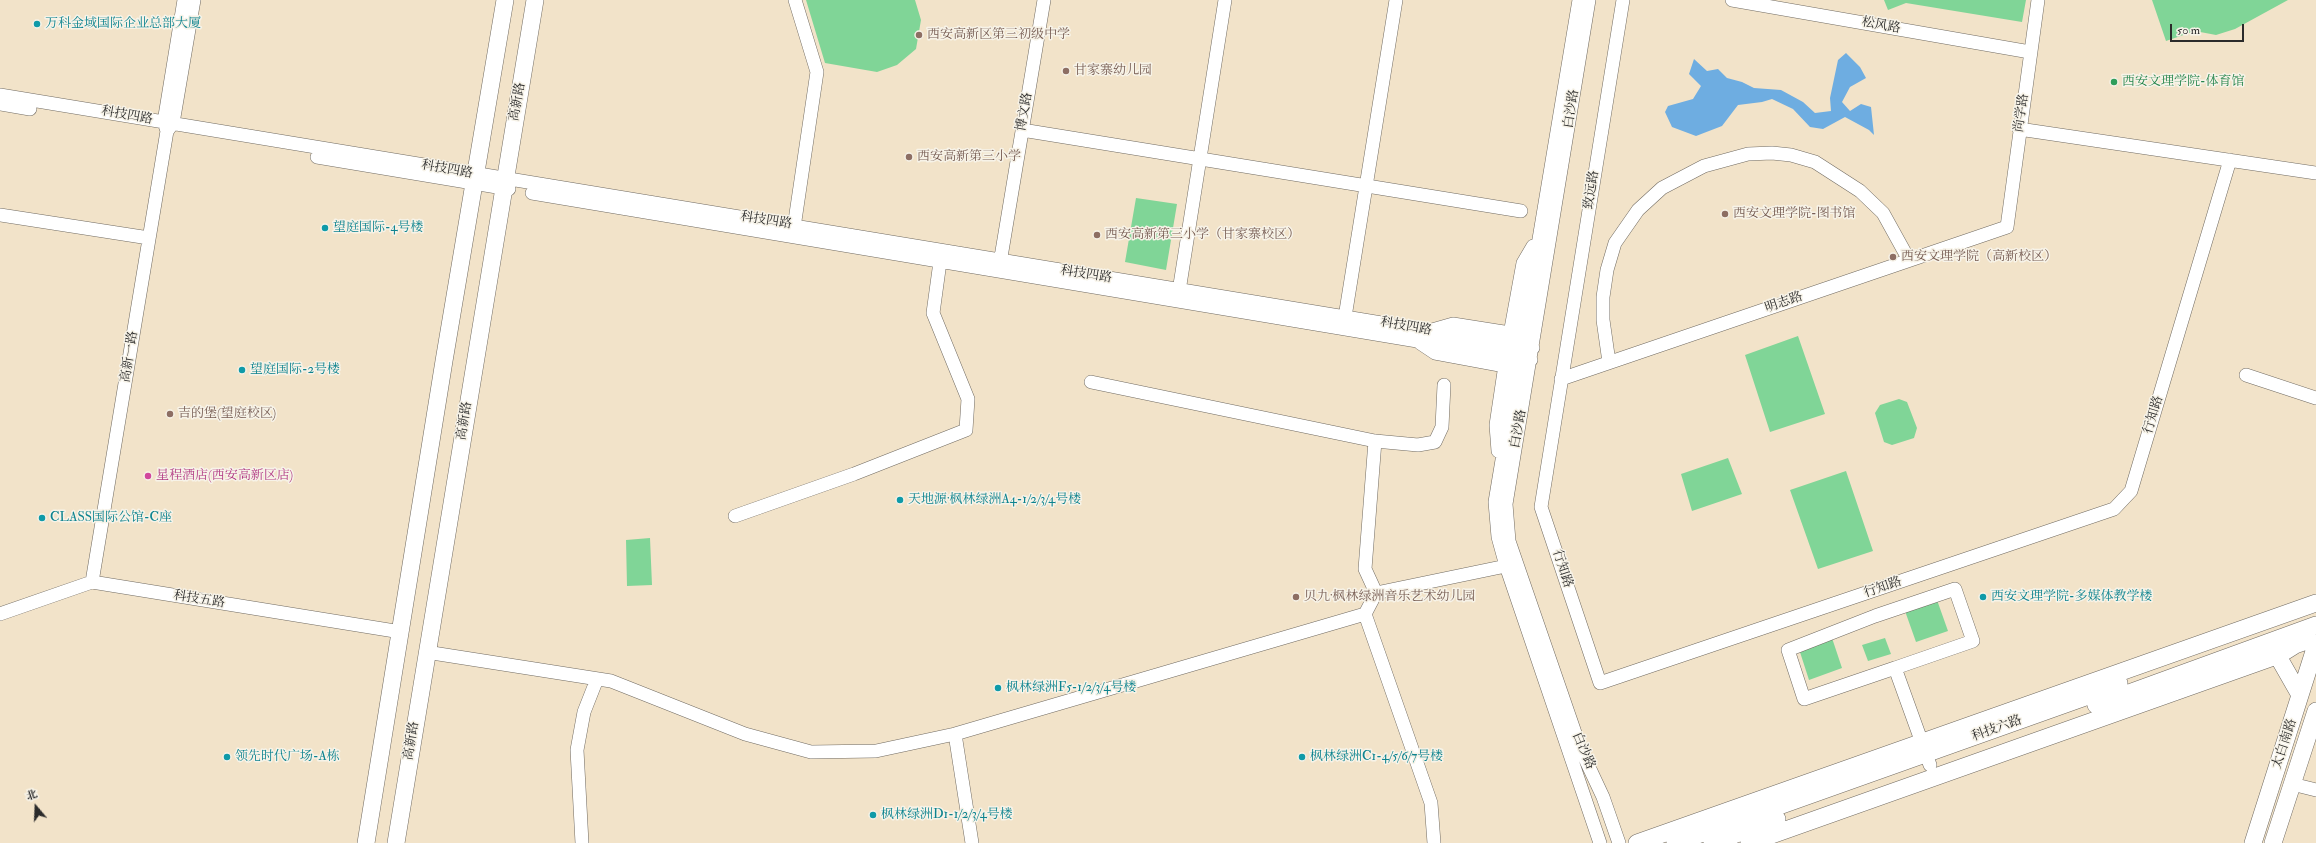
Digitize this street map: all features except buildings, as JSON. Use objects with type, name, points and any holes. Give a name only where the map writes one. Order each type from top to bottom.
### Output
[{"type":"main road","points":[[366,843],[505,0]]},
{"type":"main road","name":"高新路","points":[[396,843],[426,652],[535,0]]},
{"type":"main road","points":[[1637,843],[1926,754],[2316,603]]},
{"type":"main road","name":"科技六路","points":[[1675,843],[2091,696],[2138,675],[2316,610]]},
{"type":"main road","name":"科技六路","points":[[1712,843],[1926,754],[2274,649],[2316,625]]},
{"type":"main road","points":[[1749,843],[2274,649],[2295,645],[2316,637]]},
{"type":"main road","name":"太白南路","points":[[2253,843],[2316,645]]},
{"type":"main road","points":[[2274,649],[2300,695]]},
{"type":"main road","name":"太白南路","points":[[2274,843],[2316,711]]},
{"type":"street","name":"高新一路","points":[[168,126],[184,0]]},
{"type":"street","name":"高新一路","points":[[92,582],[168,126],[194,0]]},
{"type":"street","points":[[794,230],[817,72],[795,0]]},
{"type":"street","name":"博文路","points":[[999,266],[1044,0]]},
{"type":"street","points":[[1179,291],[1225,0]]},
{"type":"street","points":[[1344,317],[1396,0]]},
{"type":"street","name":"白沙路","points":[[1578,0],[1539,235],[1516,351],[1495,502],[1498,537],[1506,566],[1600,843]]},
{"type":"street","name":"白沙路","points":[[1589,0],[1516,351],[1506,504],[1509,541],[1581,750],[1603,797],[1619,843]]},
{"type":"street","name":"致远路","points":[[1561,379],[1623,0]]},
{"type":"street","name":"松风路","points":[[1732,0],[2030,52]]},
{"type":"street","name":"尚学路","points":[[2007,227],[2019,128],[2038,0]]},
{"type":"street","name":"科技四路","points":[[0,95],[168,126],[504,184],[794,230],[1416,340],[1516,351]]},
{"type":"street","name":"科技四路","points":[[0,104],[168,126]]},
{"type":"street","points":[[2019,128],[2316,172]]},
{"type":"street","points":[[1022,130],[1521,211]]},
{"type":"street","points":[[1609,362],[1603,320],[1603,297],[1607,270],[1615,244],[1638,210],[1662,188],[1704,166],[1748,154],[1772,153],[1791,155],[1815,162],[1860,191],[1883,213],[1909,260]]},
{"type":"street","name":"行知路","points":[[1561,379],[1541,507],[1600,684],[2114,509],[2131,491],[2230,160]]},
{"type":"street","points":[[0,215],[149,238]]},
{"type":"street","name":"明志路","points":[[1561,379],[2007,227]]},
{"type":"street","name":"科技四路","points":[[794,230],[940,262],[999,266],[1179,291],[1428,331],[1516,351]]},
{"type":"street","points":[[735,516],[854,474],[966,430],[968,399],[933,313],[940,262]]},
{"type":"street","points":[[2246,375],[2316,398]]},
{"type":"street","points":[[1091,382],[1376,441],[1418,446],[1435,442],[1442,427],[1444,385]]},
{"type":"street","points":[[1376,441],[1365,569],[1376,593]]},
{"type":"street","points":[[1376,593],[1506,566]]},
{"type":"street","name":"科技五路","points":[[0,614],[92,582],[401,632]]},
{"type":"street","points":[[1954,589],[1973,641],[1895,668],[1804,699],[1788,650],[1875,616],[1954,589]]},
{"type":"street","points":[[426,652],[611,681],[744,734],[811,752],[876,751],[955,734],[1365,614],[1376,593]]},
{"type":"street","points":[[1365,614],[1431,803],[1434,843]]},
{"type":"street","points":[[1895,668],[1926,754]]},
{"type":"street","points":[[582,843],[578,750],[584,712],[597,679]]},
{"type":"street","points":[[955,734],[972,843]]},
{"type":"street","points":[[2292,784],[2316,790]]},
{"type":"green space","points":[[806,0],[915,0],[921,20],[916,49],[897,65],[877,72],[825,63]]},
{"type":"green space","points":[[1884,0],[2026,0],[2022,22],[1906,3],[1888,10]]},
{"type":"green space","points":[[2152,0],[2288,0],[2235,29],[2216,35],[2195,31],[2166,41]]},
{"type":"green space","points":[[1136,198],[1177,204],[1166,270],[1125,262]]},
{"type":"green space","points":[[1798,336],[1825,414],[1770,432],[1745,355]]},
{"type":"green space","points":[[1899,399],[1907,402],[1917,428],[1914,438],[1892,445],[1884,442],[1875,413],[1880,405]]},
{"type":"green space","points":[[1728,458],[1742,494],[1692,511],[1681,474]]},
{"type":"green space","points":[[1846,471],[1873,551],[1818,569],[1790,490]]},
{"type":"green space","points":[[650,538],[652,585],[627,586],[626,540]]},
{"type":"green space","points":[[1937,600],[1948,631],[1916,642],[1905,611]]},
{"type":"green space","points":[[1832,638],[1842,668],[1809,680],[1799,649]]},
{"type":"green space","points":[[1885,638],[1891,654],[1868,661],[1862,645]]},
{"type":"water","points":[[1846,53],[1860,67],[1866,78],[1850,87],[1842,102],[1850,111],[1861,104],[1871,107],[1874,135],[1869,130],[1845,117],[1823,129],[1810,127],[1793,109],[1772,99],[1762,102],[1738,105],[1722,126],[1696,136],[1672,127],[1665,112],[1668,106],[1693,99],[1701,86],[1689,74],[1694,59],[1707,71],[1718,69],[1727,78],[1742,82],[1754,88],[1781,90],[1803,102],[1815,113],[1831,111],[1830,98],[1838,60]]},
{"type":"place","name":"万科金域国际企业总部大厦","points":[[37,24]]},
{"type":"place","name":"西安高新区第三初级中学","points":[[919,35]]},
{"type":"place","name":"甘家寨幼儿园","points":[[1066,71]]},
{"type":"place","name":"西安文理学院-体育馆","points":[[2114,82]]},
{"type":"place","name":"西安高新第三小学","points":[[909,157]]},
{"type":"place","name":"西安文理学院-图书馆","points":[[1725,214]]},
{"type":"place","name":"望庭国际-4号楼","points":[[325,228]]},
{"type":"place","name":"西安高新第三小学（甘家寨校区）","points":[[1097,235]]},
{"type":"place","name":"西安文理学院（高新校区）","points":[[1893,257]]},
{"type":"place","name":"望庭国际-2号楼","points":[[242,370]]},
{"type":"place","name":"吉的堡(望庭校区)","points":[[170,414]]},
{"type":"place","name":"星程酒店(西安高新区店)","points":[[148,476]]},
{"type":"place","name":"天地源·枫林绿洲A4-1/2/3/4号楼","points":[[900,500]]},
{"type":"place","name":"CLASS国际公馆-C座","points":[[42,518]]},
{"type":"place","name":"贝九·枫林绿洲音乐艺术幼儿园","points":[[1296,597]]},
{"type":"place","name":"西安文理学院-多媒体教学楼","points":[[1983,597]]},
{"type":"place","name":"枫林绿洲F5-1/2/3/4号楼","points":[[998,688]]},
{"type":"place","name":"领先时代广场-A栋","points":[[227,757]]},
{"type":"place","name":"枫林绿洲C1-4/5/6/7号楼","points":[[1302,757]]},
{"type":"place","name":"枫林绿洲D1-1/2/3/4号楼","points":[[873,815]]}]
